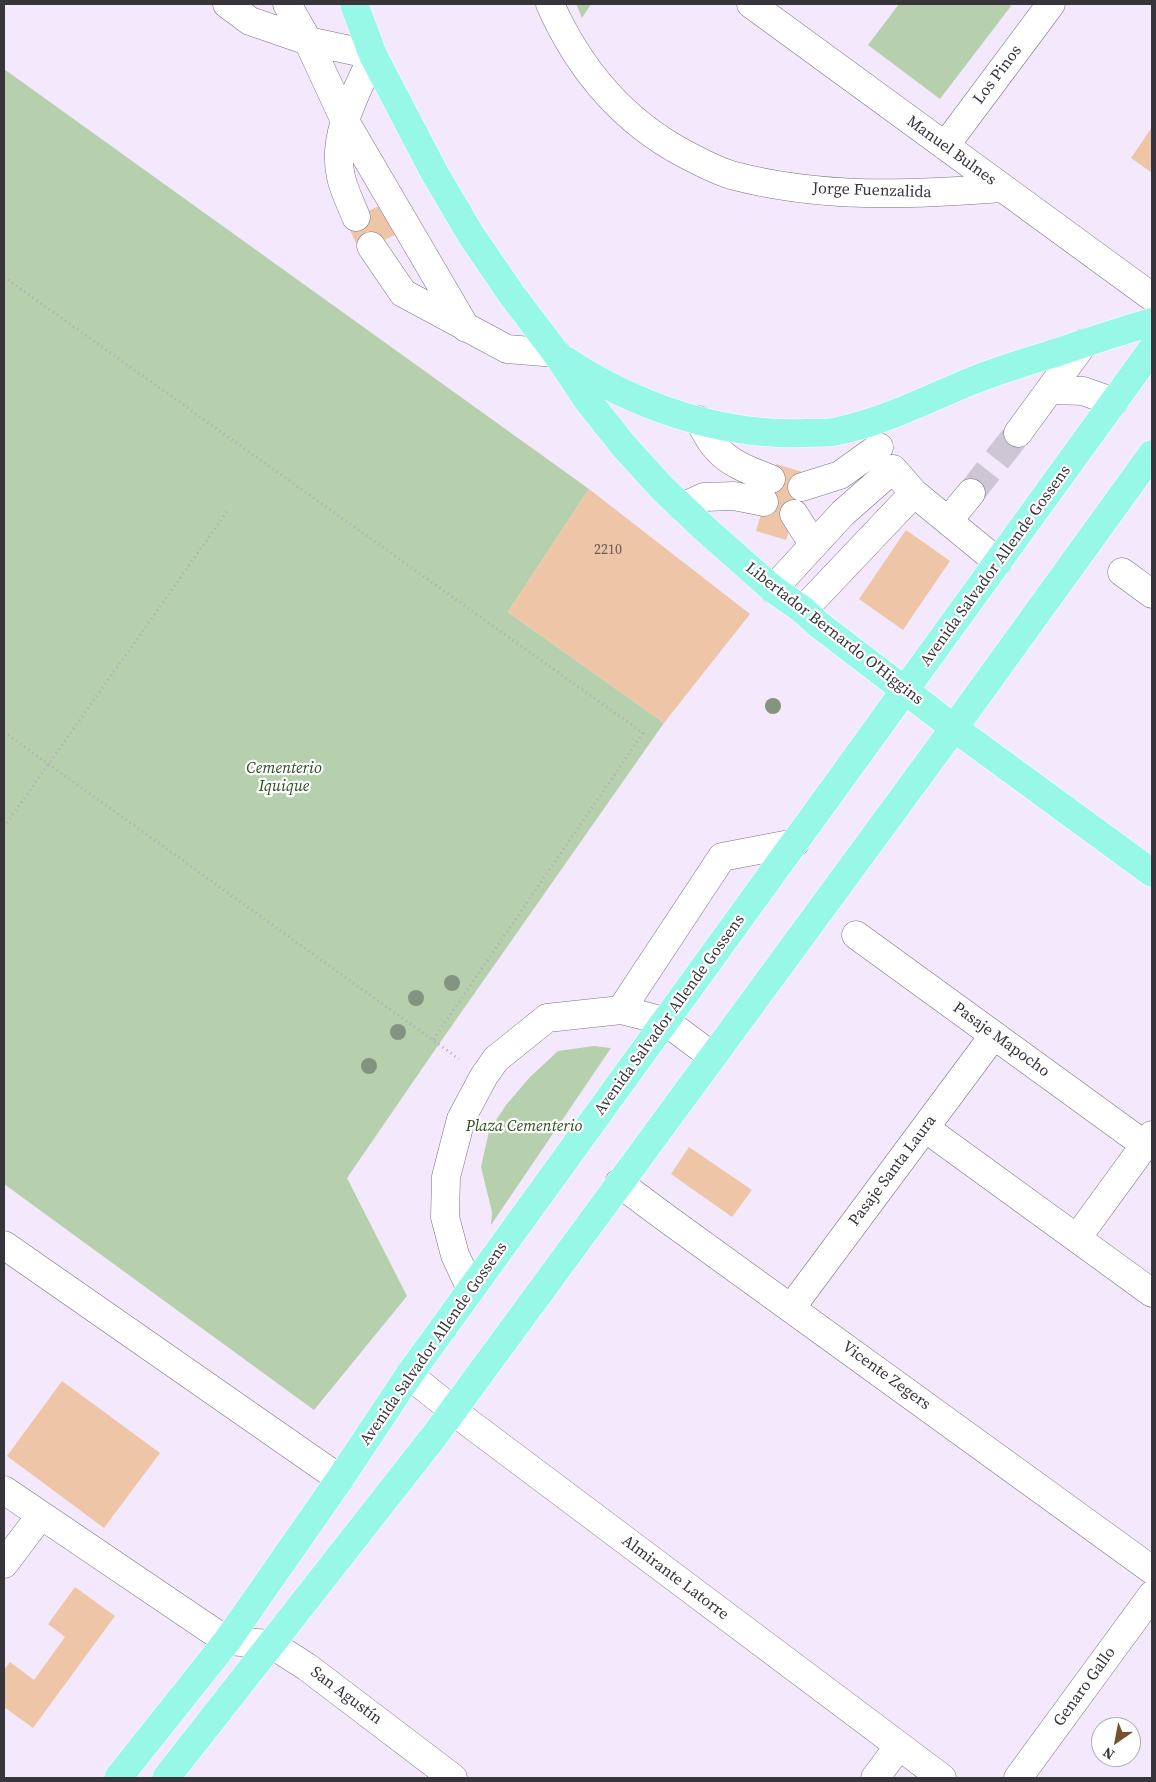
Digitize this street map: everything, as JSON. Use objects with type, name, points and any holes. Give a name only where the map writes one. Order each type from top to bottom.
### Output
[{"type":"main road","name":"Libertador Bernardo O'Higgins","points":[[354,4],[373,55],[434,172],[471,235],[588,400],[623,445],[662,488],[773,589],[803,610],[818,624],[954,728],[1152,873]]},
{"type":"main road","name":"Libertador Bernardo O'Higgins","points":[[556,353],[585,373],[616,390],[649,404],[699,420],[751,430],[786,434],[837,432],[881,446],[982,377],[1152,322]]},
{"type":"main road","name":"Avenida Salvador Allende Gossens","points":[[118,1778],[227,1641],[340,1479],[409,1375],[1152,349]]},
{"type":"main road","points":[[166,1778],[436,1434],[619,1182],[954,728],[1152,454]]},
{"type":"street","points":[[227,4],[250,21],[308,41],[373,55],[345,120],[339,150],[341,176],[356,218]]},
{"type":"street","points":[[287,4],[308,41],[345,120],[466,328]]},
{"type":"street","name":"Jorge Fuenzalida","points":[[550,4],[567,39],[586,69],[609,96],[635,121],[664,143],[696,160],[730,174],[802,188],[851,193],[902,195],[1002,188]]},
{"type":"street","name":"Manuel Bulnes","points":[[751,4],[1152,297]]},
{"type":"street","name":"Los Pinos","points":[[945,146],[1051,4]]},
{"type":"street","points":[[371,246],[404,293],[466,328],[507,348],[556,353]]},
{"type":"street","points":[[1018,433],[1084,343]]},
{"type":"street","points":[[1050,390],[1083,391],[1114,402]]},
{"type":"street","points":[[682,507],[704,497],[734,496],[768,491],[747,470],[731,461],[714,445],[699,420]]},
{"type":"street","points":[[802,487],[840,475],[881,446]]},
{"type":"street","points":[[881,446],[914,493],[998,562]]},
{"type":"street","points":[[773,589],[844,513],[881,446]]},
{"type":"street","points":[[803,610],[914,493]]},
{"type":"street","points":[[948,521],[971,493]]},
{"type":"street","points":[[794,514],[813,544]]},
{"type":"street","points":[[1122,572],[1152,594]]},
{"type":"street","points":[[621,1010],[722,858],[795,843]]},
{"type":"street","name":"Pasaje Mapocho","points":[[856,935],[994,1035],[1149,1140]]},
{"type":"street","points":[[471,1290],[455,1255],[445,1217],[446,1177],[461,1119],[484,1076],[496,1059],[547,1018],[621,1010],[665,1021],[712,1056]]},
{"type":"street","name":"Pasaje Santa Laura","points":[[791,1308],[994,1035]]},
{"type":"street","points":[[925,1128],[1152,1293]]},
{"type":"street","points":[[1077,1238],[1149,1140]]},
{"type":"street","name":"Vicente Zegers","points":[[619,1182],[1152,1570]]},
{"type":"street","points":[[4,1245],[340,1479]]},
{"type":"street","name":"Almirante Latorre","points":[[409,1375],[452,1410],[942,1778]]},
{"type":"street","points":[[4,1490],[227,1641]]},
{"type":"street","points":[[4,1564],[40,1515]]},
{"type":"street","name":"Genaro Gallo","points":[[1018,1778],[1152,1595]]},
{"type":"street","name":"San Agustín","points":[[227,1641],[272,1644],[307,1667],[453,1778]]},
{"type":"street","points":[[875,1778],[899,1746]]},
{"type":"path","points":[[4,277],[643,733],[433,1040]]},
{"type":"path","points":[[4,827],[229,509]]},
{"type":"path","points":[[4,732],[484,1076]]},
{"type":"green space","points":[[576,4],[591,4],[582,18]]},
{"type":"green space","points":[[899,4],[1009,4],[1011,6],[940,99],[868,45]]},
{"type":"green space","name":"Cementerio Iquique","points":[[4,69],[589,489],[508,612],[664,723],[347,1178],[407,1296],[314,1410],[4,1184]]},
{"type":"green space","name":"Plaza Cementerio","points":[[594,1046],[611,1048],[491,1225],[492,1212],[481,1167],[489,1131],[506,1105],[530,1077],[558,1051]]},
{"type":"building","points":[[1152,127],[1152,173],[1131,158]]},
{"type":"building","points":[[381,205],[395,235],[360,251],[346,222]]},
{"type":"building","points":[[776,464],[806,473],[786,540],[756,531]]},
{"type":"building","points":[[589,489],[750,614],[664,723],[508,612]]},
{"type":"building","points":[[906,530],[950,561],[903,630],[859,599]]},
{"type":"building","points":[[689,1147],[752,1190],[732,1217],[671,1174]]},
{"type":"building","points":[[62,1381],[160,1453],[104,1528],[7,1456]]},
{"type":"building","points":[[75,1587],[115,1616],[33,1728],[4,1707],[4,1670],[10,1662],[34,1680],[65,1637],[48,1624]]},
{"type":"tunnel","points":[[971,493],[1018,433]]}]
